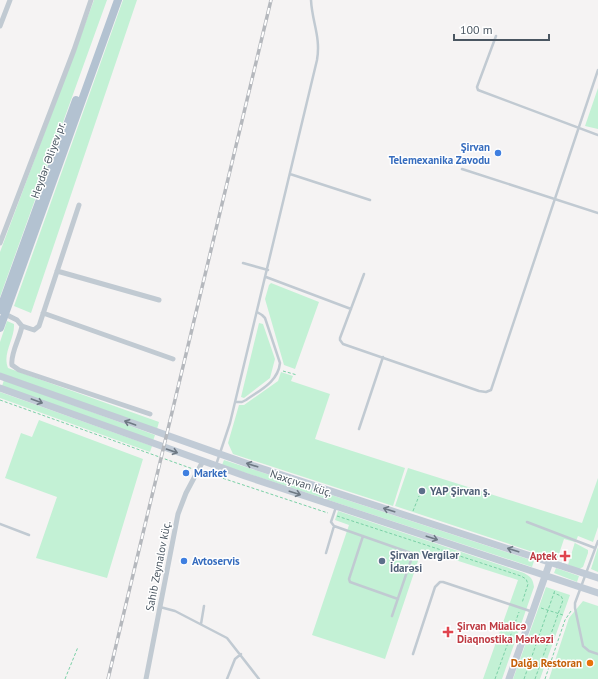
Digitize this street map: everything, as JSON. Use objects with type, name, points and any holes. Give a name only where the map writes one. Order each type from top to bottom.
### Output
[{"type":"main road","name":"Heydər Əliyev pr.","points":[[0,328],[3,312],[112,0]]},
{"type":"main road","name":"Heydər Əliyev pr.","points":[[3,312],[118,0]]},
{"type":"main road","name":"Naxçıvan küç.","points":[[0,376],[220,455],[598,578]]},
{"type":"main road","name":"Naxçıvan küç.","points":[[0,388],[216,466],[598,593]]},
{"type":"main road","points":[[509,679],[536,609],[550,562]]},
{"type":"street","points":[[0,26],[10,0]]},
{"type":"street","points":[[0,243],[74,50],[91,0]]},
{"type":"street","points":[[3,312],[17,320],[22,326],[34,330],[37,329],[79,204]]},
{"type":"street","points":[[57,272],[159,300]]},
{"type":"street","points":[[43,313],[173,359]]},
{"type":"street","points":[[22,326],[11,360],[12,365],[18,370],[150,414]]},
{"type":"street","name":"Sahib Zeynalov küç.","points":[[146,679],[178,514],[186,493],[203,461]]},
{"type":"lane","points":[[216,466],[235,402],[268,270],[319,50],[311,0]]},
{"type":"lane","points":[[496,36],[477,87],[478,90],[598,135]]},
{"type":"lane","points":[[364,274],[340,340],[344,344],[479,391],[486,392],[491,390],[598,70]]},
{"type":"lane","points":[[462,170],[598,213]]},
{"type":"lane","points":[[290,174],[370,200]]},
{"type":"lane","points":[[243,263],[268,270]]},
{"type":"lane","points":[[266,277],[351,309]]},
{"type":"lane","points":[[235,402],[242,402],[246,400],[274,379],[280,363],[265,318],[257,312]]},
{"type":"lane","points":[[358,429],[383,358]]},
{"type":"lane","points":[[336,506],[331,522],[334,526],[411,554],[411,560],[392,616]]},
{"type":"lane","points":[[527,522],[595,548]]},
{"type":"lane","points":[[0,524],[28,535]]},
{"type":"lane","points":[[326,553],[334,526]]},
{"type":"lane","points":[[363,536],[349,579],[350,582],[398,599]]},
{"type":"lane","points":[[598,541],[575,603],[583,646],[589,651],[598,654]]},
{"type":"lane","points":[[413,654],[435,587],[440,582],[520,608],[536,609]]},
{"type":"lane","points":[[160,606],[175,611],[227,638],[259,679]]},
{"type":"lane","points":[[201,624],[204,606]]},
{"type":"lane","points":[[228,679],[235,659],[241,654]]},
{"type":"path","points":[[278,369],[297,376]]},
{"type":"path","points":[[0,400],[197,470],[521,576],[526,579],[528,584],[495,679]]},
{"type":"path","points":[[411,517],[419,496]]},
{"type":"path","points":[[524,679],[555,590]]},
{"type":"path","points":[[536,679],[563,597],[554,593]]},
{"type":"path","points":[[545,679],[567,616],[575,608]]},
{"type":"path","points":[[536,609],[548,610],[563,615]]},
{"type":"path","points":[[538,638],[553,643]]},
{"type":"path","points":[[65,679],[78,647]]},
{"type":"green space","points":[[94,0],[107,0],[0,297],[0,252]]},
{"type":"green space","points":[[123,0],[137,0],[31,313],[14,306]]},
{"type":"green space","points":[[598,88],[598,129],[585,126]]},
{"type":"green space","points":[[271,283],[319,302],[295,369],[284,365],[265,299]]},
{"type":"green space","points":[[7,321],[14,324],[13,335],[7,357],[8,368],[159,422],[157,429],[0,373],[0,342]]},
{"type":"green space","points":[[259,323],[263,324],[275,359],[270,378],[244,398],[241,397]]},
{"type":"green space","points":[[281,372],[293,376],[291,381],[330,394],[315,439],[405,468],[393,506],[233,454],[228,443],[239,405],[244,405],[278,381]]},
{"type":"green space","points":[[4,380],[155,435],[153,441],[2,386]]},
{"type":"green space","points":[[0,392],[152,446],[150,452],[0,398]]},
{"type":"green space","points":[[39,420],[143,459],[107,578],[36,558],[57,497],[5,478],[21,433],[32,437]]},
{"type":"green space","points":[[224,460],[534,561],[532,567],[222,465]]},
{"type":"green space","points":[[408,468],[582,523],[598,478],[598,527],[593,542],[578,536],[575,543],[588,550],[583,567],[579,569],[568,565],[575,542],[564,539],[557,560],[395,506]]},
{"type":"green space","points":[[338,511],[524,573],[530,577],[534,587],[502,679],[483,679],[518,580],[424,550],[423,553],[421,552],[385,659],[312,635],[349,525],[335,520]]},
{"type":"green space","points":[[598,547],[598,572],[591,569]]},
{"type":"green space","points":[[556,568],[579,576],[577,582],[554,573]]},
{"type":"green space","points":[[546,587],[570,595],[540,679],[513,679]]},
{"type":"green space","points":[[583,601],[598,606],[598,679],[549,679],[569,618]]},
{"type":"railway","points":[[108,679],[271,0]]},
{"type":"place","name":"Şirvan Telemexanika Zavodu","points":[[498,153]]},
{"type":"place","name":"Market","points":[[186,473]]},
{"type":"place","name":"YAP Şirvan ş.","points":[[422,491]]},
{"type":"place","name":"Aptek","points":[[565,556]]},
{"type":"place","name":"Avtoservis","points":[[184,561]]},
{"type":"place","name":"Şirvan Vergilər İdarəsi","points":[[382,561]]},
{"type":"place","name":"Şirvan Müalicə Diaqnostika Mərkəzi","points":[[448,632]]},
{"type":"place","name":"Dalğa Restoran","points":[[590,663]]}]
